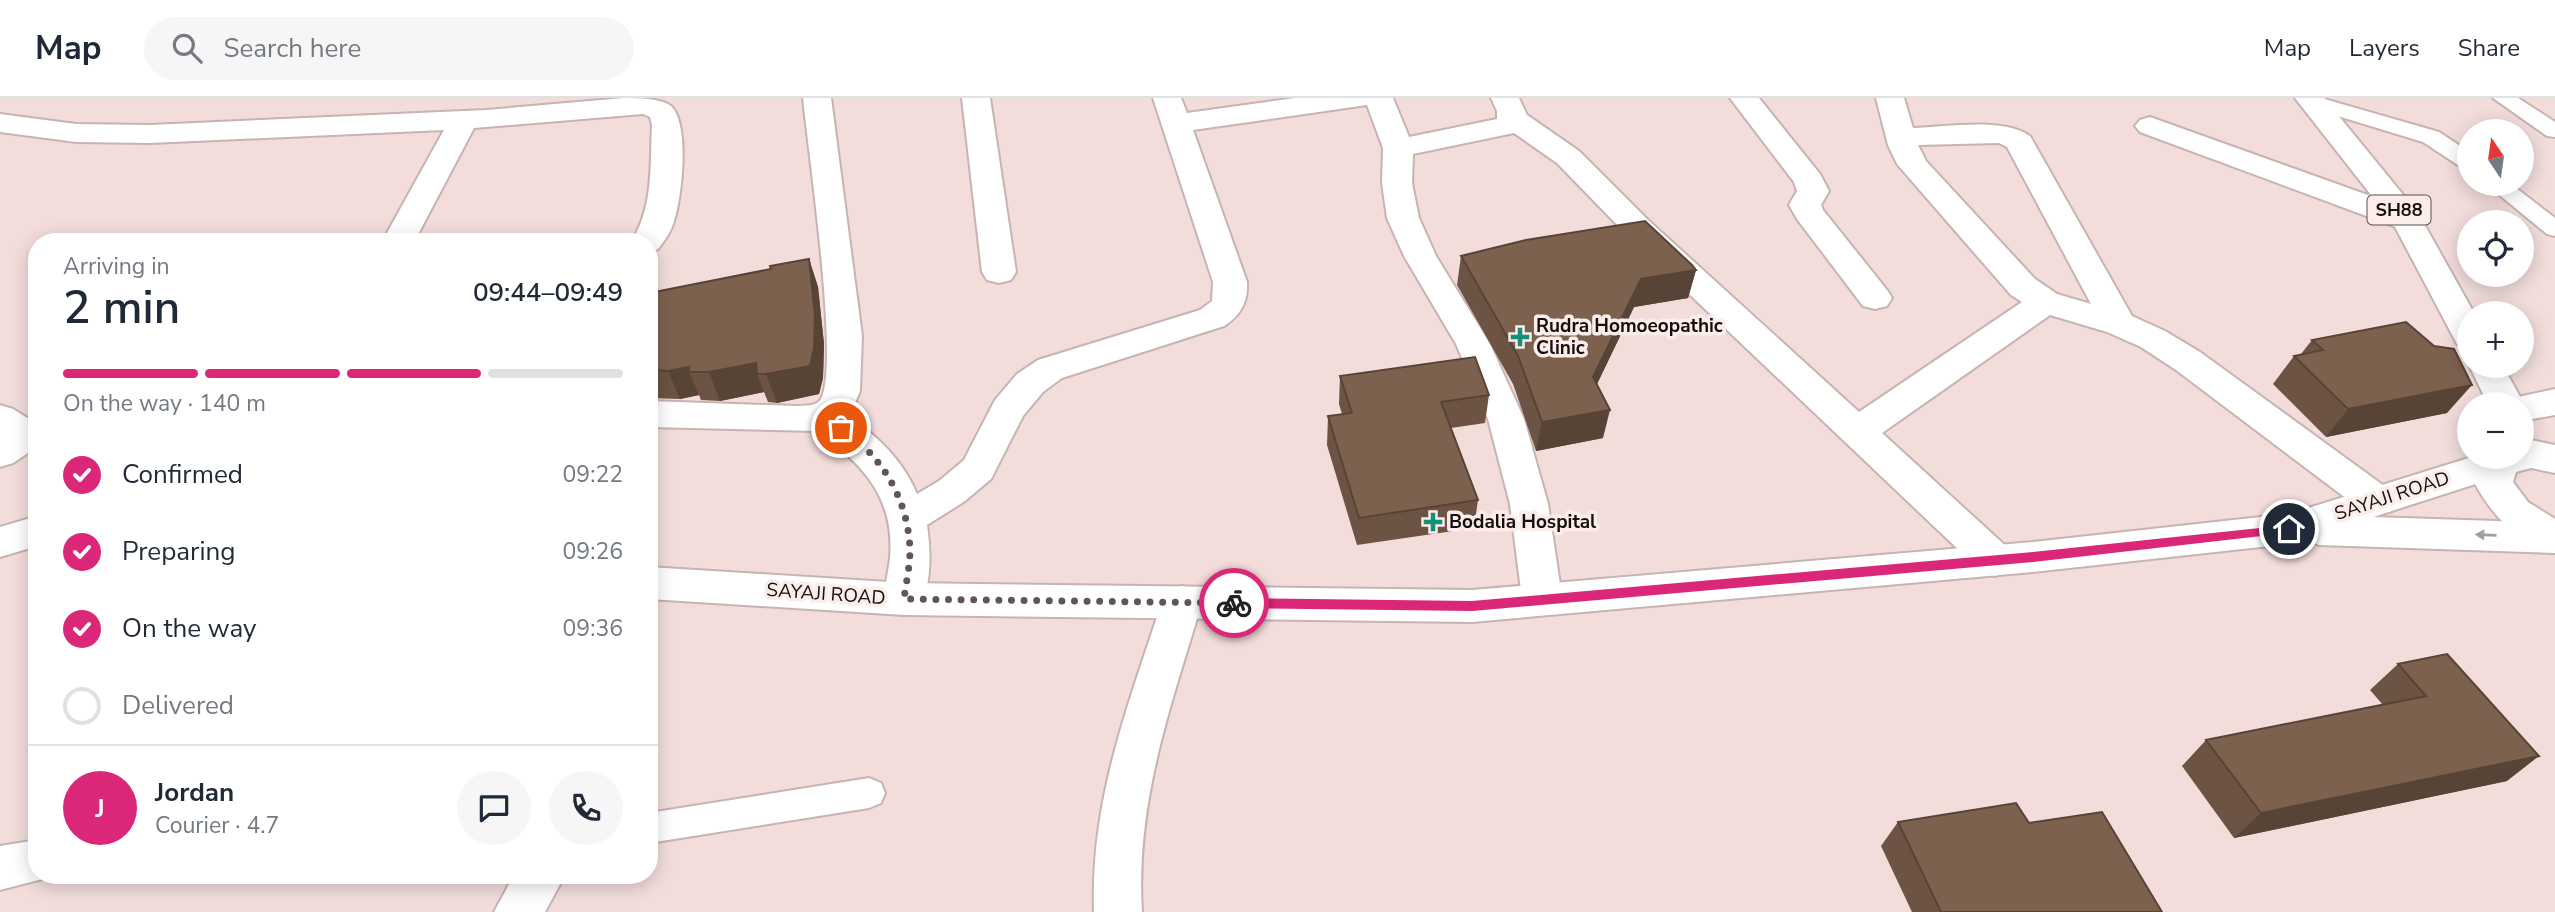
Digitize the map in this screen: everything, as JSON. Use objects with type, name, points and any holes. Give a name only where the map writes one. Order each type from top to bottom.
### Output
[{"type":"street","points":[[658,414],[797,419],[823,416],[835,409],[842,391],[845,336],[817,98]]},
{"type":"street","points":[[976,98],[999,272]]},
{"type":"street","points":[[906,519],[952,491],[978,469],[1008,409],[1030,383],[1050,369],[1212,318],[1227,309],[1232,299],[1230,282],[1172,111],[1359,98]]},
{"type":"street","points":[[1379,98],[1398,148],[1397,183],[1403,218],[1445,275],[1506,419],[1529,504],[1542,598]]},
{"type":"street","points":[[1744,98],[1809,181],[1813,191],[1805,205],[1808,212],[1875,298]]},
{"type":"street","points":[[1890,98],[1912,164],[2023,287],[2045,302],[2119,324],[2152,339],[2188,361],[2377,501]]},
{"type":"street","name":"SH88","points":[[2310,100],[2407,220],[2457,314]]},
{"type":"street","points":[[0,123],[76,133],[150,134],[464,120],[603,103],[643,105],[658,108],[667,125],[662,208],[654,233]]},
{"type":"street","points":[[1398,148],[1500,130],[1512,125],[1509,109]]},
{"type":"street","points":[[1509,109],[1568,157],[1637,227],[1995,560]]},
{"type":"street","points":[[403,233],[464,120]]},
{"type":"street","points":[[2150,126],[2407,220]]},
{"type":"street","points":[[1901,137],[1999,134],[2011,136],[2019,142],[2119,324]]},
{"type":"street","points":[[1598,236],[1637,227]]},
{"type":"street","points":[[1857,432],[2045,302]]},
{"type":"street","points":[[2534,406],[2555,402]]},
{"type":"street","points":[[823,416],[859,440],[887,472],[904,509],[910,552],[904,599]]},
{"type":"street","name":"SAYAJI ROAD","points":[[658,584],[904,599],[1472,606],[1995,560],[2289,529],[2478,469]]},
{"type":"street","points":[[2510,469],[2494,484],[2514,512],[2554,538]]},
{"type":"street","points":[[2289,529],[2554,538]]},
{"type":"street","points":[[0,542],[28,534]]},
{"type":"street","points":[[1118,912],[1114,882],[1118,836],[1130,774],[1182,602]]},
{"type":"street","points":[[0,867],[28,862]]},
{"type":"street","points":[[518,912],[535,884]]},
{"type":"lane","points":[[2504,98],[2555,131]]},
{"type":"lane","points":[[2310,100],[2431,137],[2457,155]]},
{"type":"lane","points":[[2512,196],[2555,229]]},
{"type":"lane","points":[[658,827],[869,793]]},
{"type":"building","points":[[1645,221],[1696,270],[1641,279],[1593,377],[1610,410],[1542,422],[1518,356],[1461,256],[1526,240]]},
{"type":"building","points":[[809,259],[815,316],[814,349],[810,366],[766,374],[757,374],[756,363],[709,372],[689,372],[689,367],[658,370],[658,291],[771,269],[770,266]]},
{"type":"building","points":[[2406,322],[2434,346],[2454,349],[2457,355],[2457,378],[2468,378],[2472,385],[2348,409],[2294,356],[2323,350],[2312,340]]},
{"type":"building","points":[[1475,357],[1489,395],[1441,402],[1478,500],[1359,518],[1328,416],[1352,413],[1340,376]]},
{"type":"building","points":[[2447,654],[2539,756],[2261,813],[2206,740],[2426,696],[2398,664]]},
{"type":"building","points":[[2016,803],[2029,823],[2102,812],[2162,912],[1941,912],[1898,822]]},
{"type":"way so far","points":[[841,428],[859,440],[887,472],[904,509],[910,552],[904,599],[1234,603]]},
{"type":"place","name":"Rudra Homoeopathic Clinic","points":[[1520,337]]},
{"type":"place","name":"Bodalia Hospital","points":[[1433,522]]},
{"type":"route","points":[[1234,603],[1472,606],[2033,557],[2289,529]]}]
